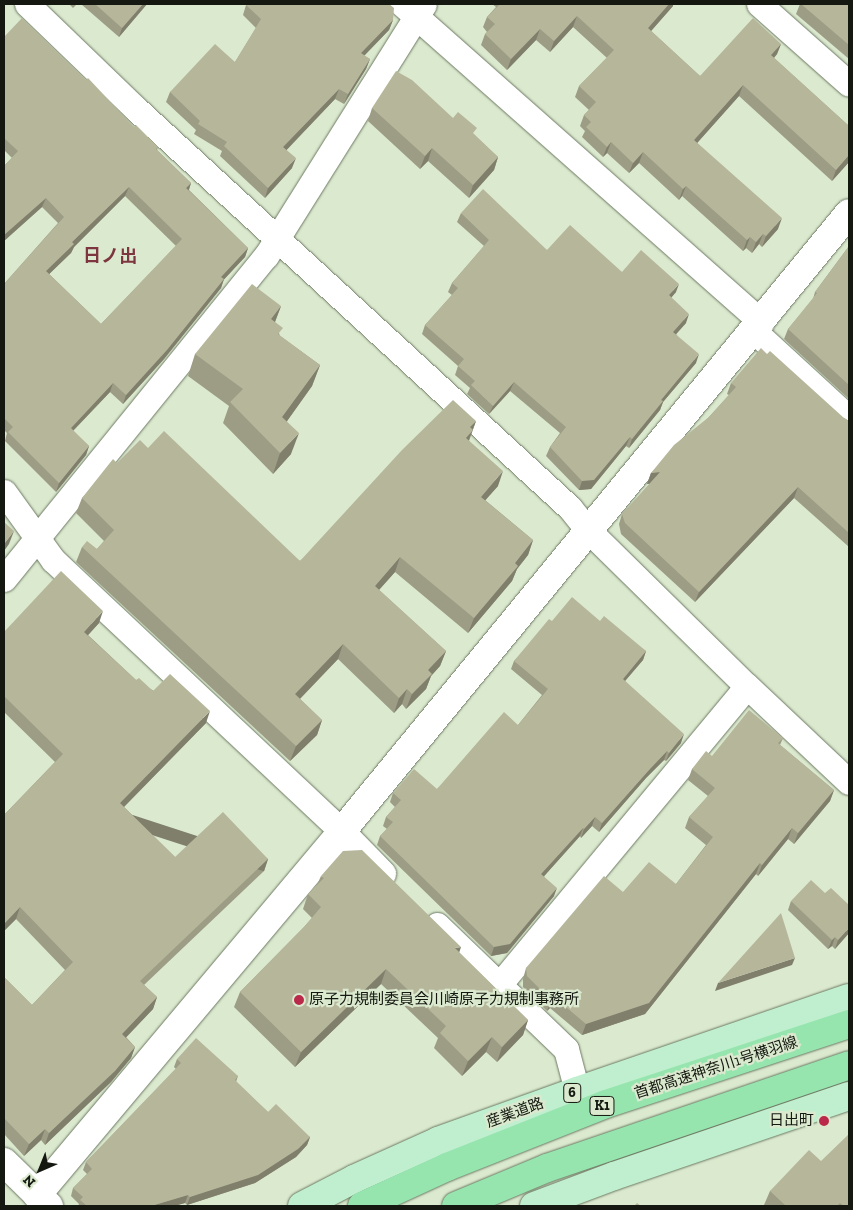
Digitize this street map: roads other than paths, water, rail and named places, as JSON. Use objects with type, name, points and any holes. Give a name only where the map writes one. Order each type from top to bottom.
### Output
[{"type":"highway","name":"首都高速神奈川1号横羽線","points":[[362,1206],[446,1167],[597,1107],[849,1024]]},
{"type":"highway","points":[[456,1206],[547,1168],[849,1065]]},
{"type":"main road","name":"産業道路","points":[[302,1206],[354,1179],[438,1141],[577,1091],[849,998]]},
{"type":"main road","points":[[534,1206],[614,1176],[849,1096]]},
{"type":"street","points":[[27,4],[135,108],[570,508],[588,530],[747,686],[849,782]]},
{"type":"street","points":[[759,4],[849,84]]},
{"type":"street","points":[[4,579],[278,240],[414,8],[758,326],[849,418]]},
{"type":"street","points":[[4,1162],[43,1200],[342,831],[849,213]]},
{"type":"street","points":[[4,492],[53,560],[342,831],[398,888]]},
{"type":"street","points":[[499,985],[747,686]]},
{"type":"street","points":[[420,909],[566,1049],[577,1091]]},
{"type":"place","name":"原子力規制委員会川崎原子力規制事務所","points":[[299,1000]]},
{"type":"place","name":"日出町","points":[[824,1121]]},
{"type":"district","name":"日ノ出","points":[[110,256]]}]
